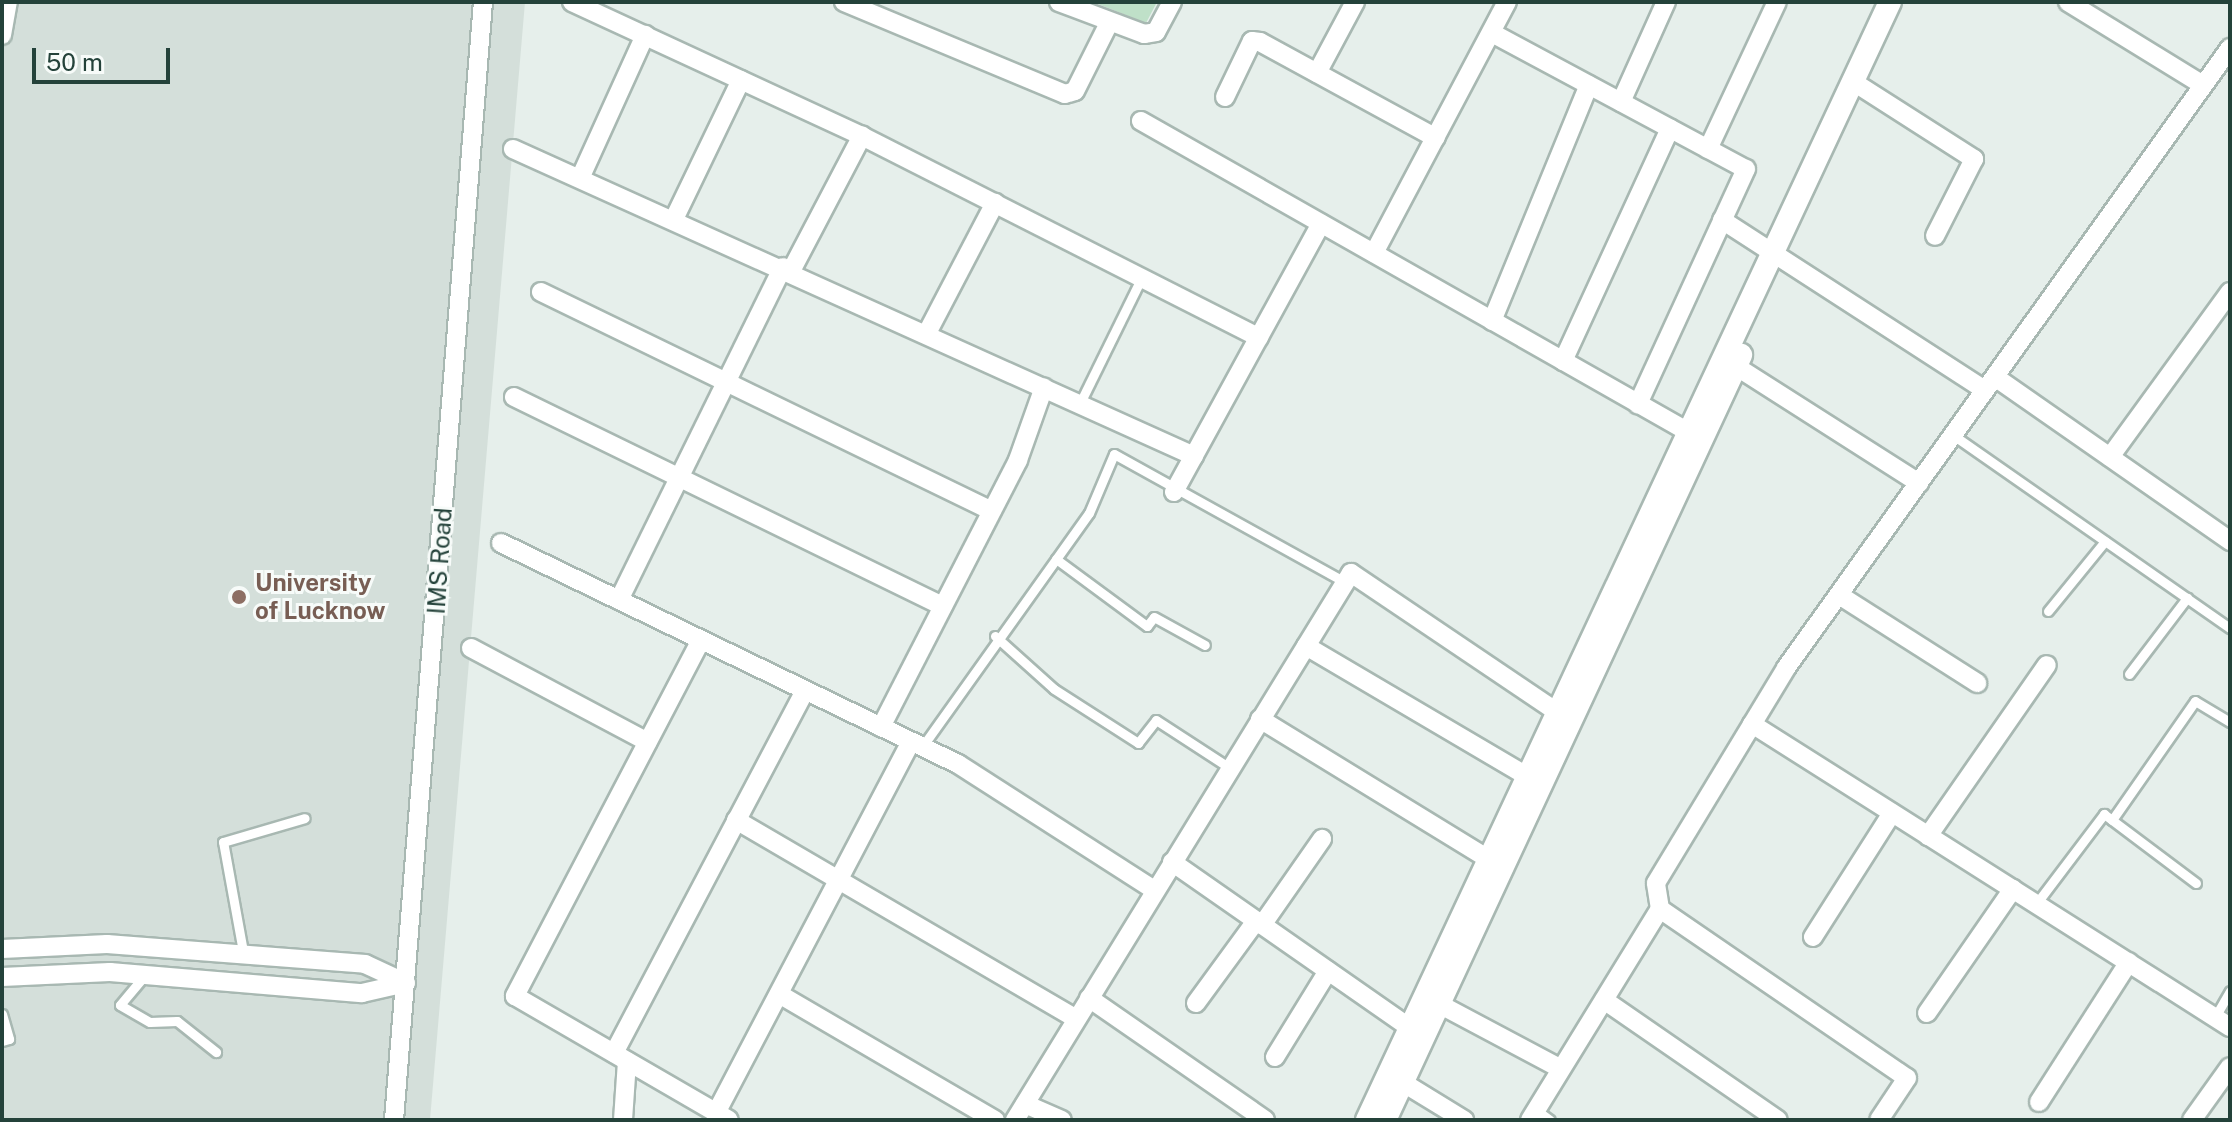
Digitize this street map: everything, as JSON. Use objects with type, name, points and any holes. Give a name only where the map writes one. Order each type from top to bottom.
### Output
[{"type":"street","points":[[2,35],[8,2]]},
{"type":"street","name":"IMS Road","points":[[394,1120],[483,2]]},
{"type":"street","points":[[572,2],[862,136],[1259,337]]},
{"type":"street","points":[[844,2],[865,8],[1065,94],[1075,91],[1109,23]]},
{"type":"street","points":[[1059,2],[1109,23],[1156,32],[1172,2]]},
{"type":"street","points":[[1317,73],[1355,2]]},
{"type":"street","points":[[1362,2],[1372,2]]},
{"type":"street","points":[[1374,253],[1507,2]]},
{"type":"street","points":[[1621,102],[1666,2]]},
{"type":"street","points":[[1708,149],[1777,2]]},
{"type":"street","points":[[1367,1120],[1417,1033],[1859,84],[1890,2]]},
{"type":"street","points":[[1859,84],[1906,2]]},
{"type":"street","points":[[2068,2],[2203,85]]},
{"type":"street","points":[[1492,33],[1746,169],[1638,404]]},
{"type":"street","points":[[582,174],[645,35]]},
{"type":"street","points":[[1225,97],[1252,41],[1436,138]]},
{"type":"street","points":[[1539,1117],[1561,1069],[1660,909],[1656,883],[1752,724],[1839,595],[2230,48]]},
{"type":"street","points":[[675,217],[741,80]]},
{"type":"street","points":[[1859,84],[1974,159],[1935,236]]},
{"type":"street","points":[[1492,321],[1589,85]]},
{"type":"street","points":[[1141,121],[1695,436]]},
{"type":"street","points":[[1563,361],[1670,128]]},
{"type":"street","points":[[619,600],[726,382],[862,136]]},
{"type":"street","points":[[513,149],[582,174],[1194,456]]},
{"type":"street","points":[[927,333],[995,203]]},
{"type":"street","points":[[1722,220],[2110,457],[2230,540]]},
{"type":"street","points":[[1174,492],[1321,224]]},
{"type":"street","points":[[541,292],[992,511]]},
{"type":"street","points":[[2110,457],[2230,292]]},
{"type":"street","points":[[1730,362],[1919,483]]},
{"type":"street","points":[[881,727],[992,511],[1044,387]]},
{"type":"street","points":[[514,397],[680,475],[943,606]]},
{"type":"street","points":[[501,543],[916,744],[1154,890]]},
{"type":"street","points":[[1062,1120],[1020,1112],[1351,573],[1564,717]]},
{"type":"street","points":[[1839,595],[1977,683]]},
{"type":"street","points":[[701,640],[515,996],[723,1116],[779,994],[916,744]]},
{"type":"street","points":[[1306,646],[1534,781]]},
{"type":"street","points":[[471,648],[648,742]]},
{"type":"street","points":[[1928,836],[2047,665]]},
{"type":"street","points":[[623,1120],[620,1057],[736,820],[805,690]]},
{"type":"street","points":[[1260,719],[1496,864]]},
{"type":"street","points":[[1752,724],[2222,1022]]},
{"type":"street","points":[[1813,937],[1892,813]]},
{"type":"street","points":[[736,820],[840,878],[1076,1019]]},
{"type":"street","points":[[1196,1003],[1322,839]]},
{"type":"street","points":[[1172,862],[1417,1033]]},
{"type":"street","points":[[1385,1120],[1402,1082],[1417,1033],[1439,1004],[1496,864]]},
{"type":"street","points":[[1927,1013],[2013,889]]},
{"type":"street","points":[[1660,909],[1907,1078],[1879,1120]]},
{"type":"street","points":[[2,949],[107,944],[365,964],[406,983]]},
{"type":"street","points":[[2039,1102],[2129,962]]},
{"type":"street","points":[[1275,1057],[1328,971]]},
{"type":"street","points":[[2,979],[145,975],[362,993],[406,983]]},
{"type":"street","points":[[779,994],[995,1120]]},
{"type":"street","points":[[1089,998],[1265,1120]]},
{"type":"street","points":[[1604,1000],[1778,1120]]},
{"type":"street","points":[[1439,1004],[1561,1069]]},
{"type":"street","points":[[2192,1120],[2230,1067]]},
{"type":"street","points":[[1402,1082],[1464,1120]]},
{"type":"lane","points":[[1080,403],[1142,277]]},
{"type":"lane","points":[[1953,435],[2230,628]]},
{"type":"lane","points":[[916,744],[1089,513],[1114,454],[1174,492],[1345,582]]},
{"type":"lane","points":[[2048,611],[2105,541]]},
{"type":"lane","points":[[1056,559],[1147,626],[1154,617],[1205,645]]},
{"type":"lane","points":[[2129,674],[2187,598]]},
{"type":"lane","points":[[995,636],[1054,689],[1138,743],[1156,720],[1230,768]]},
{"type":"lane","points":[[2112,820],[2195,701],[2230,722]]},
{"type":"lane","points":[[2036,904],[2104,814],[2196,883]]},
{"type":"lane","points":[[244,957],[223,842],[305,818]]},
{"type":"lane","points":[[145,975],[120,1005],[150,1022],[177,1021],[216,1052]]},
{"type":"lane","points":[[2222,1022],[2230,991]]},
{"type":"lane","points":[[2,1014],[9,1039],[2,1041]]},
{"type":"shaded area","name":"University of Lucknow","points":[[2,2],[525,2],[430,1120],[2,1120]]},
{"type":"green space","points":[[1093,2],[1157,2],[1146,23]]},
{"type":"place","name":"University of Lucknow","points":[[239,597]]}]
